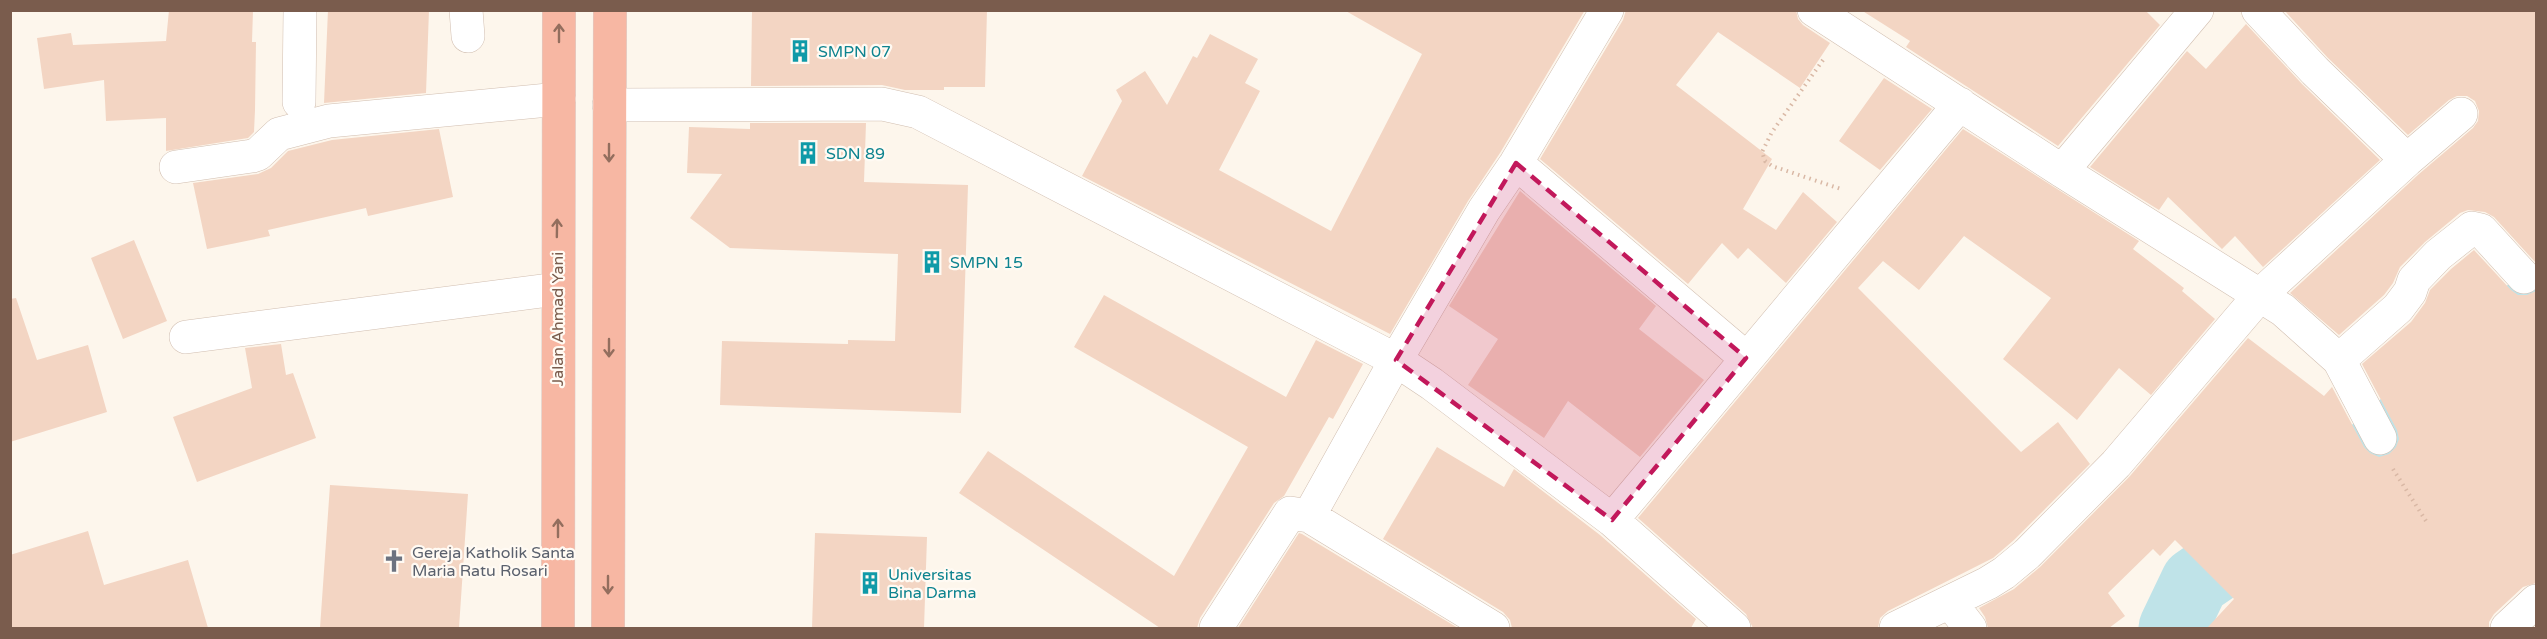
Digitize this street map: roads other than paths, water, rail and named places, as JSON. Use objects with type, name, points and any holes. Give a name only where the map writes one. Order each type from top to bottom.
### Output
[{"type":"highway","name":"Jalan Ahmad Yani","points":[[558,10],[558,628]]},
{"type":"highway","points":[[608,628],[610,10]]},
{"type":"street","points":[[299,102],[300,10]]},
{"type":"street","points":[[1309,516],[1396,360],[1607,10]]},
{"type":"street","points":[[1814,10],[2062,171],[2283,310],[2338,360],[2384,449]]},
{"type":"street","points":[[2062,171],[2197,10]]},
{"type":"street","points":[[2258,10],[2315,71],[2407,160]]},
{"type":"street","points":[[176,167],[252,156],[258,154],[279,134],[329,121],[559,99]]},
{"type":"street","points":[[609,105],[882,104],[918,112],[1396,360],[1432,384],[1612,520],[1734,628]]},
{"type":"street","points":[[1612,520],[1960,104]]},
{"type":"street","points":[[1896,628],[2004,573],[2027,554],[2116,464],[2260,295],[2407,160],[2461,114]]},
{"type":"street","points":[[1516,163],[1746,358]]},
{"type":"street","points":[[2338,360],[2398,308],[2410,292],[2414,280],[2438,255],[2472,228],[2481,230],[2524,277]]},
{"type":"street","points":[[186,337],[557,289]]},
{"type":"street","points":[[1216,628],[1290,513],[1309,516],[1493,628]]},
{"type":"street","points":[[2507,628],[2536,601]]},
{"type":"street","points":[[1950,602],[1970,628]]},
{"type":"waterway","points":[[2173,628],[2195,582],[2339,483],[2536,306]]},
{"type":"place","name":"SMPN 07","points":[[800,51]]},
{"type":"place","name":"SDN 89","points":[[808,153]]},
{"type":"place","name":"SMPN 15","points":[[932,262]]},
{"type":"place","name":"Gereja Katholik Santa Maria Ratu Rosari","points":[[394,561]]},
{"type":"place","name":"Universitas Bina Darma","points":[[870,583]]}]
